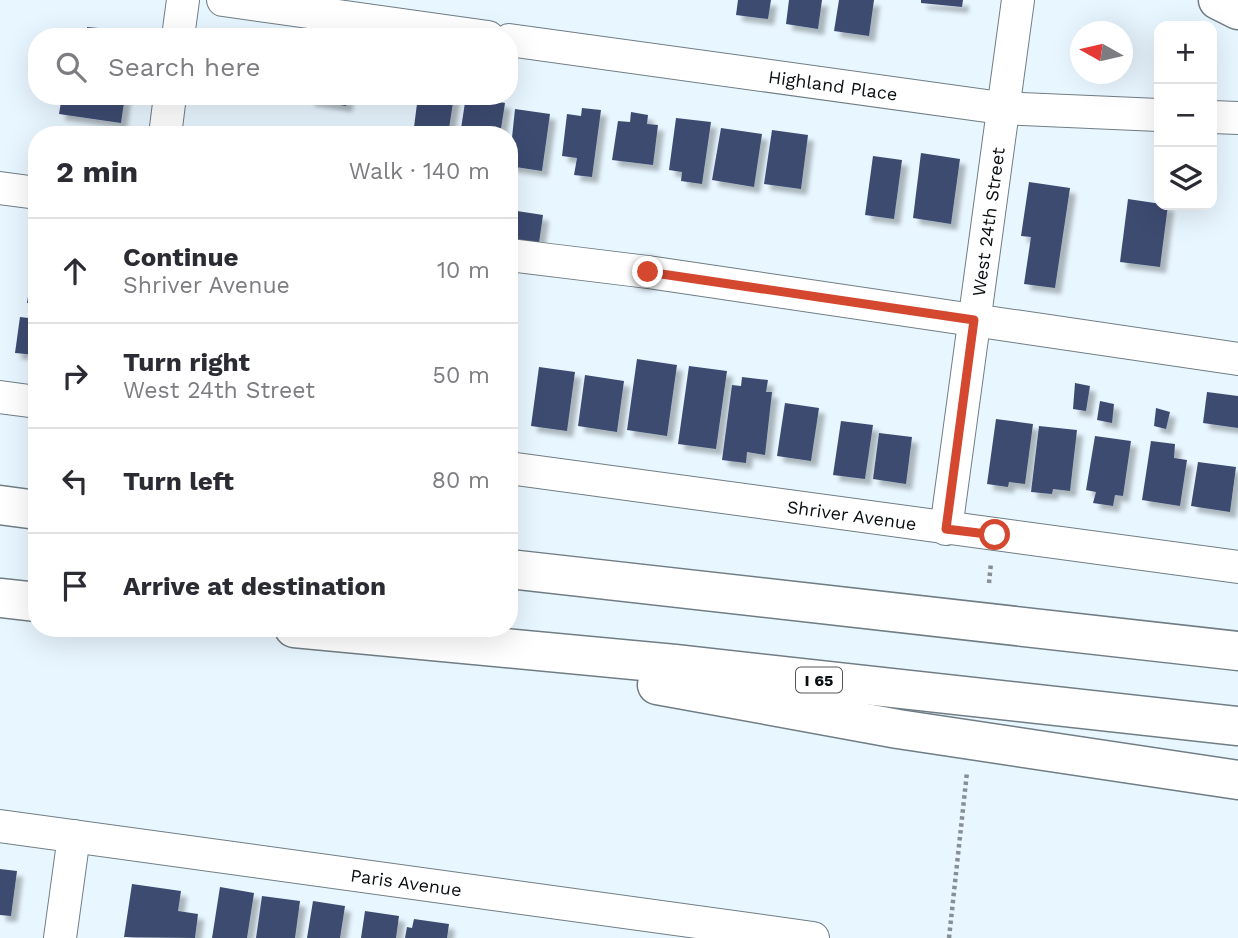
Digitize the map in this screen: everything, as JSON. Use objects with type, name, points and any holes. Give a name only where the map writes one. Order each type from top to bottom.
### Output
[{"type":"main road","points":[[1218,0],[1238,10]]},
{"type":"main road","points":[[0,505],[28,509]]},
{"type":"main road","points":[[0,516],[28,518]]},
{"type":"main road","points":[[518,570],[1238,651]]},
{"type":"main road","points":[[0,598],[28,601]]},
{"type":"main road","name":"I 65","points":[[381,637],[675,664],[1238,726]]},
{"type":"main road","points":[[400,639],[898,729],[1238,780]]},
{"type":"street","points":[[179,28],[183,0]]},
{"type":"street","points":[[223,0],[424,28]]},
{"type":"street","name":"West 24th Street","points":[[946,529],[1001,108],[1018,0]]},
{"type":"street","name":"Highland Place","points":[[518,41],[1001,108],[1154,115]]},
{"type":"street","points":[[166,126],[169,105]]},
{"type":"street","points":[[1217,117],[1238,118]]},
{"type":"street","points":[[0,188],[28,192]]},
{"type":"street","points":[[518,256],[648,272],[1238,359]]},
{"type":"street","points":[[0,397],[28,401]]},
{"type":"street","name":"Shriver Avenue","points":[[518,469],[1238,567]]},
{"type":"street","name":"Paris Avenue","points":[[0,826],[813,938]]},
{"type":"street","points":[[60,938],[74,836]]},
{"type":"path","points":[[949,938],[968,759]]},
{"type":"building","points":[[738,0],[771,0],[768,19],[736,15]]},
{"type":"building","points":[[789,0],[822,0],[818,29],[786,24]]},
{"type":"building","points":[[839,0],[874,0],[869,36],[834,31]]},
{"type":"building","points":[[921,0],[963,0],[962,7],[921,3]]},
{"type":"building","points":[[60,105],[124,105],[121,123],[59,114]]},
{"type":"building","points":[[417,105],[453,105],[449,126],[414,126]]},
{"type":"building","points":[[465,105],[505,105],[501,126],[461,126]]},
{"type":"building","points":[[582,108],[601,110],[592,177],[574,175],[577,158],[562,156],[567,114],[581,116]]},
{"type":"building","points":[[515,109],[550,114],[542,171],[518,167],[518,126],[513,126]]},
{"type":"building","points":[[631,112],[648,115],[647,124],[658,125],[653,165],[612,160],[618,121],[630,122]]},
{"type":"building","points":[[676,118],[711,122],[702,184],[681,181],[682,172],[669,170]]},
{"type":"building","points":[[721,128],[762,134],[754,187],[712,180]]},
{"type":"building","points":[[772,130],[808,135],[801,189],[764,184]]},
{"type":"building","points":[[921,153],[960,159],[951,224],[913,218]]},
{"type":"building","points":[[873,156],[902,160],[894,219],[865,215]]},
{"type":"building","points":[[1029,182],[1070,188],[1055,288],[1024,284],[1031,237],[1021,236]]},
{"type":"building","points":[[1128,199],[1154,203],[1154,210],[1167,210],[1160,267],[1120,262]]},
{"type":"building","points":[[518,211],[543,215],[539,243],[518,240]]},
{"type":"building","points":[[20,317],[28,318],[28,354],[15,353]]},
{"type":"building","points":[[637,359],[677,365],[667,436],[627,430]]},
{"type":"building","points":[[689,366],[727,371],[716,449],[678,444]]},
{"type":"building","points":[[539,367],[575,372],[567,431],[531,426]]},
{"type":"building","points":[[585,375],[624,381],[617,432],[578,426]]},
{"type":"building","points":[[742,377],[768,380],[766,392],[772,392],[765,455],[747,452],[746,463],[722,460],[732,385],[741,386]]},
{"type":"building","points":[[1075,383],[1090,386],[1086,411],[1073,409]]},
{"type":"building","points":[[1207,392],[1238,396],[1238,428],[1203,423]]},
{"type":"building","points":[[1100,401],[1114,404],[1112,423],[1097,420]]},
{"type":"building","points":[[785,403],[819,408],[811,461],[777,456]]},
{"type":"building","points":[[1156,408],[1170,412],[1166,429],[1154,426]]},
{"type":"building","points":[[996,419],[1033,424],[1025,484],[1009,482],[1008,487],[987,484]]},
{"type":"building","points":[[841,421],[873,425],[865,479],[833,475]]},
{"type":"building","points":[[1039,426],[1077,430],[1070,491],[1053,489],[1052,494],[1031,492]]},
{"type":"building","points":[[879,433],[912,437],[906,484],[873,479]]},
{"type":"building","points":[[1095,436],[1131,441],[1123,496],[1115,495],[1113,506],[1093,503],[1096,492],[1086,490]]},
{"type":"building","points":[[1151,441],[1175,444],[1174,458],[1187,460],[1180,506],[1142,500]]},
{"type":"building","points":[[1198,462],[1236,467],[1230,512],[1191,506]]},
{"type":"building","points":[[0,869],[17,871],[11,916],[0,915]]},
{"type":"building","points":[[132,884],[181,891],[178,911],[198,914],[195,938],[124,937]]},
{"type":"building","points":[[220,887],[254,893],[247,938],[212,938]]},
{"type":"building","points":[[262,896],[300,901],[295,938],[256,938]]},
{"type":"building","points":[[313,901],[345,906],[340,938],[307,938]]},
{"type":"building","points":[[365,911],[399,916],[396,938],[361,938]]},
{"type":"building","points":[[414,919],[449,924],[447,938],[405,938],[407,927],[412,928]]},
{"type":"route","points":[[648,272],[974,320],[946,529],[995,535]]}]
